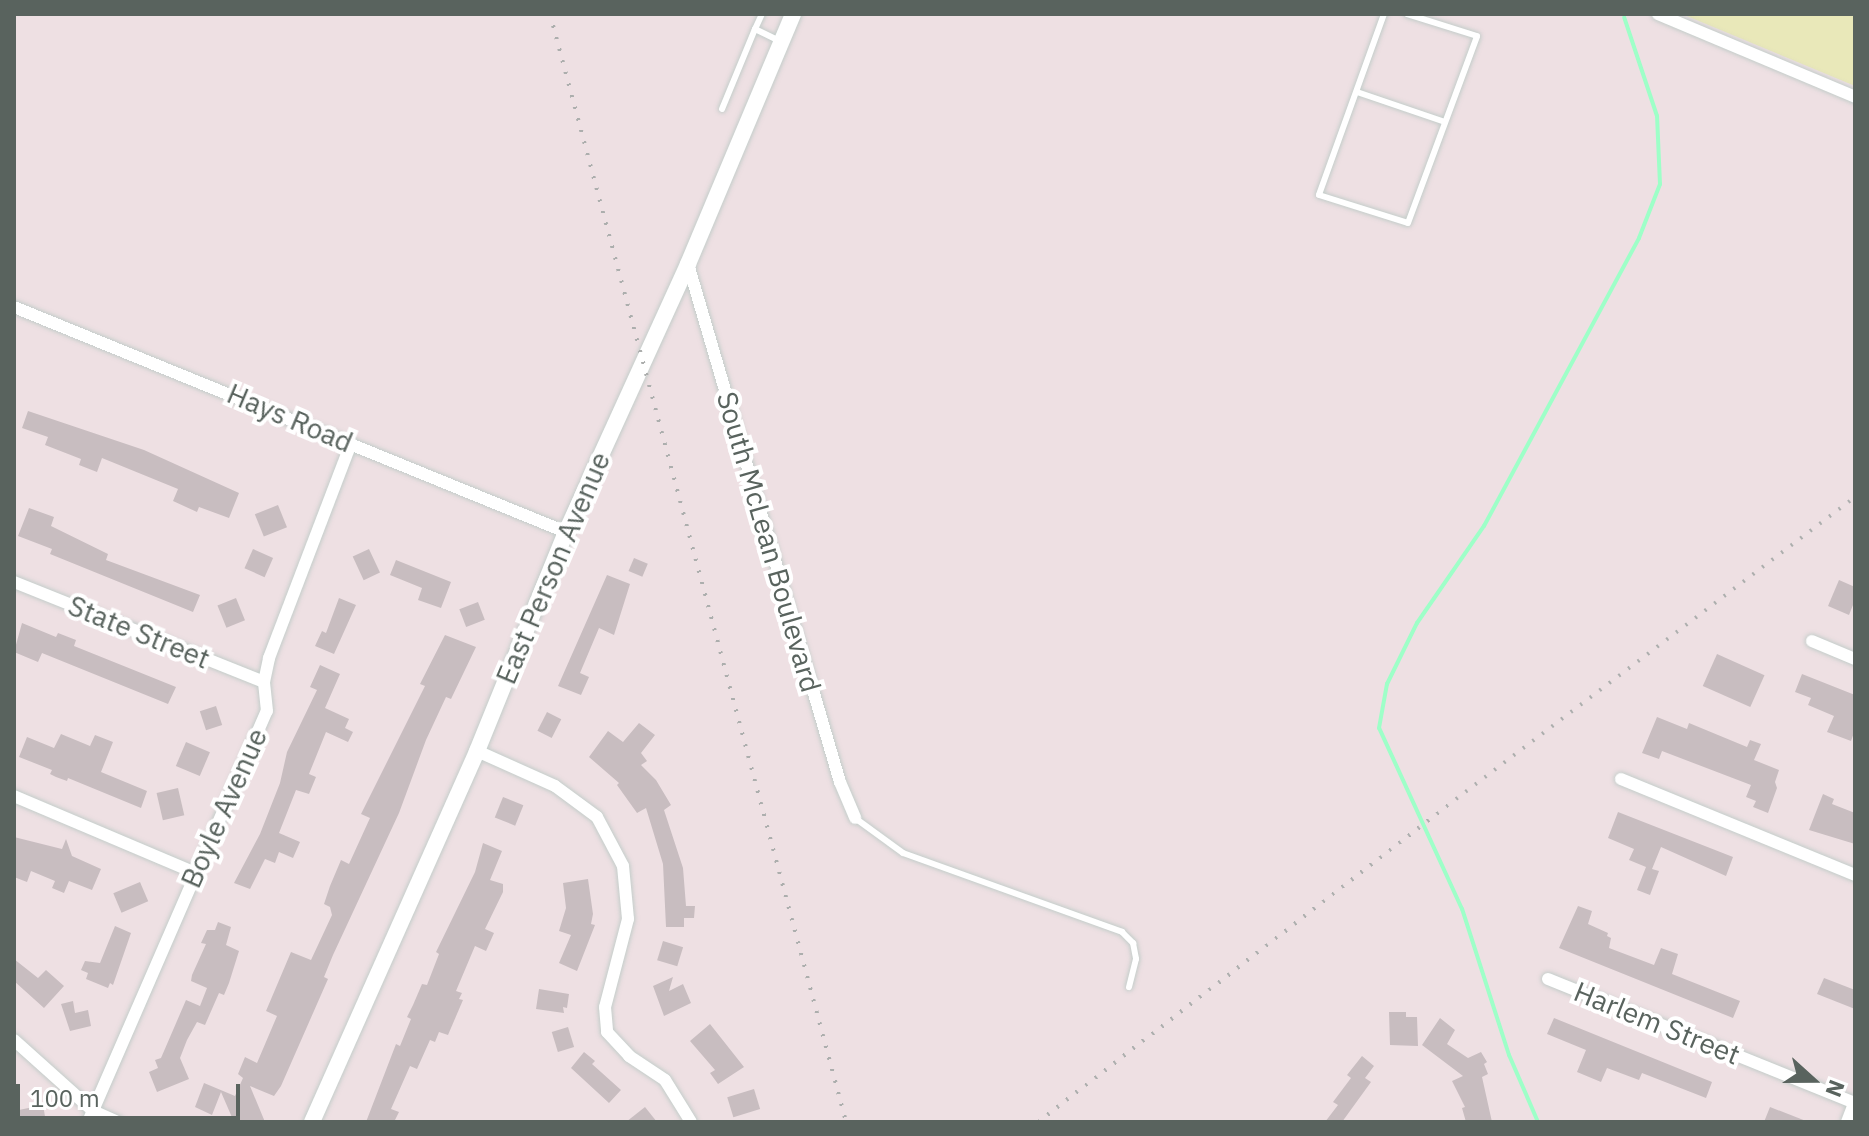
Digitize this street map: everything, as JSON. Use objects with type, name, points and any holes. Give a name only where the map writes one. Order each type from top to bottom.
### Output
[{"type":"main road","name":"East Person Avenue","points":[[312,1122],[477,751],[566,532],[688,264],[793,14]]},
{"type":"street","points":[[1666,16],[1855,97]]},
{"type":"street","name":"South McLean Boulevard","points":[[688,264],[840,782],[855,818]]},
{"type":"street","name":"Hays Road","points":[[14,307],[566,532]]},
{"type":"street","name":"Boyle Avenue","points":[[91,1116],[267,711],[264,682],[269,658],[351,443]]},
{"type":"street","name":"State Street","points":[[14,582],[264,682]]},
{"type":"street","points":[[1812,641],[1855,659]]},
{"type":"street","points":[[477,751],[555,786],[597,817],[623,866],[628,919],[605,1007],[607,1032],[629,1056],[665,1080],[691,1122]]},
{"type":"street","points":[[1621,779],[1855,875]]},
{"type":"street","points":[[14,796],[195,873]]},
{"type":"street","name":"Harlem Street","points":[[1548,979],[1855,1102]]},
{"type":"street","points":[[14,1040],[91,1116],[118,1122]]},
{"type":"street","points":[[1847,1122],[1855,1102]]},
{"type":"lane","points":[[722,109],[762,14]]},
{"type":"lane","points":[[1384,14],[1319,195],[1408,223],[1477,36],[1409,14]]},
{"type":"lane","points":[[755,29],[781,42]]},
{"type":"lane","points":[[1357,92],[1445,122]]},
{"type":"lane","points":[[855,818],[903,853],[1122,932],[1133,943],[1136,959],[1129,987]]},
{"type":"green space","points":[[1682,14],[1855,14],[1855,86]]},
{"type":"building","points":[[28,411],[144,450],[239,493],[229,518],[199,507],[197,512],[173,501],[178,489],[102,458],[97,472],[79,465],[81,459],[45,445],[48,437],[22,428]]},
{"type":"building","points":[[278,505],[287,527],[264,537],[255,514]]},
{"type":"building","points":[[29,508],[54,517],[51,526],[108,554],[106,560],[200,595],[193,612],[50,554],[52,549],[18,536]]},
{"type":"building","points":[[253,549],[273,558],[265,577],[244,568]]},
{"type":"building","points":[[369,549],[380,573],[364,580],[353,557]]},
{"type":"building","points":[[634,558],[648,564],[642,577],[629,571]]},
{"type":"building","points":[[396,560],[451,582],[441,608],[418,600],[422,588],[390,575]]},
{"type":"building","points":[[607,575],[630,584],[614,635],[599,628],[580,673],[589,677],[581,695],[558,686]]},
{"type":"building","points":[[1839,580],[1855,587],[1855,600],[1849,615],[1828,606]]},
{"type":"building","points":[[236,598],[245,620],[226,628],[217,605]]},
{"type":"building","points":[[339,598],[356,605],[334,654],[315,646],[322,631],[326,633]]},
{"type":"building","points":[[478,602],[485,620],[466,627],[459,609]]},
{"type":"building","points":[[22,623],[56,637],[58,633],[76,640],[74,646],[176,687],[168,704],[42,653],[38,662],[14,652]]},
{"type":"building","points":[[445,635],[476,647],[451,699],[446,697],[426,740],[399,813],[333,955],[324,977],[328,979],[281,1086],[274,1096],[250,1086],[265,1122],[234,1122],[221,1092],[212,1115],[195,1107],[204,1083],[235,1096],[243,1078],[238,1074],[245,1057],[257,1063],[277,1016],[266,1011],[291,952],[311,960],[332,915],[330,907],[324,904],[330,886],[341,860],[349,864],[370,818],[361,814],[425,686],[420,684]]},
{"type":"building","points":[[1717,654],[1765,675],[1750,707],[1703,686]]},
{"type":"building","points":[[320,665],[340,674],[325,708],[349,719],[345,728],[353,732],[348,742],[326,732],[309,774],[316,777],[309,794],[296,790],[279,833],[300,842],[293,858],[279,852],[275,863],[265,859],[250,889],[234,883],[260,834],[280,783],[287,752],[317,690],[310,687]]},
{"type":"building","points":[[1802,674],[1855,695],[1855,730],[1851,741],[1827,732],[1834,716],[1808,705],[1811,698],[1795,692]]},
{"type":"building","points":[[216,706],[222,725],[206,730],[200,711]]},
{"type":"building","points":[[547,712],[561,719],[552,738],[537,731]]},
{"type":"building","points":[[1657,717],[1687,729],[1689,723],[1747,747],[1750,740],[1761,744],[1754,760],[1779,770],[1775,782],[1777,788],[1768,813],[1753,807],[1756,801],[1746,797],[1751,785],[1662,751],[1659,759],[1642,753]]},
{"type":"building","points":[[639,723],[655,735],[641,753],[647,761],[641,765],[656,780],[671,805],[664,810],[683,868],[686,906],[695,906],[694,918],[684,918],[684,927],[666,927],[663,864],[646,808],[637,813],[617,785],[619,783],[589,757],[608,731],[623,742]]},
{"type":"building","points":[[61,734],[90,746],[95,735],[113,742],[101,772],[147,791],[141,808],[68,778],[67,781],[56,777],[50,774],[52,770],[19,757],[27,737],[54,748]]},
{"type":"building","points":[[186,742],[210,752],[200,776],[176,766]]},
{"type":"building","points":[[178,788],[184,815],[163,820],[157,793]]},
{"type":"building","points":[[1823,794],[1834,799],[1832,804],[1855,813],[1855,844],[1809,830]]},
{"type":"building","points":[[503,797],[523,805],[515,826],[495,817]]},
{"type":"building","points":[[1618,812],[1733,857],[1726,876],[1661,847],[1652,869],[1659,871],[1650,895],[1637,890],[1646,867],[1629,860],[1634,849],[1608,838]]},
{"type":"building","points":[[14,837],[62,849],[66,839],[72,856],[101,869],[92,890],[69,881],[64,893],[52,888],[55,881],[31,871],[27,882],[14,877]]},
{"type":"building","points":[[483,843],[502,851],[490,880],[503,884],[503,892],[485,929],[494,933],[486,951],[475,946],[456,991],[462,993],[459,999],[463,1000],[448,1035],[439,1032],[435,1042],[430,1040],[417,1069],[410,1066],[391,1109],[399,1112],[394,1122],[366,1122],[396,1044],[400,1046],[411,1019],[407,1017],[422,984],[427,985],[439,954],[436,952],[475,872]]},
{"type":"building","points":[[588,879],[593,914],[591,924],[595,925],[577,971],[559,963],[571,935],[559,931],[566,908],[563,883]]},
{"type":"building","points":[[140,882],[148,901],[122,913],[113,893]]},
{"type":"building","points":[[1578,906],[1592,911],[1588,924],[1608,933],[1607,936],[1611,938],[1609,948],[1654,965],[1661,948],[1678,954],[1672,974],[1740,1001],[1733,1018],[1559,948]]},
{"type":"building","points":[[218,922],[231,927],[226,945],[239,951],[229,983],[224,995],[219,993],[205,1025],[197,1022],[187,1040],[180,1058],[189,1079],[157,1092],[149,1072],[158,1068],[155,1060],[161,1058],[186,1000],[200,1006],[207,988],[191,981],[192,975],[206,944],[201,943],[207,930],[215,930]]},
{"type":"building","points":[[115,926],[131,933],[113,985],[110,983],[108,988],[86,979],[88,973],[81,970],[85,961],[100,963]]},
{"type":"building","points":[[663,941],[683,947],[677,966],[657,960]]},
{"type":"building","points":[[14,959],[38,978],[46,970],[64,986],[44,1008],[14,981]]},
{"type":"building","points":[[673,977],[669,991],[683,984],[691,1003],[664,1016],[653,986]]},
{"type":"building","points":[[1824,978],[1855,990],[1855,1009],[1817,994]]},
{"type":"building","points":[[539,989],[569,994],[567,1008],[563,1007],[564,1013],[536,1009]]},
{"type":"building","points":[[73,1001],[75,1013],[88,1010],[91,1026],[70,1031],[61,1004]]},
{"type":"building","points":[[1389,1012],[1406,1012],[1406,1017],[1417,1017],[1418,1046],[1390,1045]]},
{"type":"building","points":[[1440,1018],[1455,1030],[1447,1044],[1468,1058],[1481,1052],[1487,1062],[1484,1064],[1488,1074],[1482,1077],[1492,1122],[1466,1122],[1462,1108],[1465,1107],[1452,1081],[1463,1076],[1422,1045]]},
{"type":"building","points":[[1554,1018],[1712,1082],[1706,1098],[1642,1073],[1639,1080],[1607,1068],[1601,1082],[1577,1072],[1586,1050],[1547,1034]]},
{"type":"building","points":[[710,1024],[744,1067],[718,1084],[710,1073],[715,1070],[690,1041]]},
{"type":"building","points":[[568,1027],[574,1047],[558,1052],[552,1032]]},
{"type":"building","points":[[584,1052],[595,1061],[592,1064],[621,1090],[609,1103],[571,1068]]},
{"type":"building","points":[[1362,1056],[1374,1066],[1365,1078],[1371,1082],[1342,1122],[1325,1122],[1338,1105],[1333,1102],[1351,1078],[1347,1075]]},
{"type":"building","points":[[754,1089],[760,1109],[733,1117],[727,1097]]},
{"type":"building","points":[[43,1105],[46,1122],[14,1122],[14,1111]]},
{"type":"building","points":[[645,1107],[657,1122],[626,1122]]},
{"type":"building","points":[[1770,1107],[1806,1121],[1806,1122],[1764,1122]]},
{"type":"waterway","points":[[1538,1122],[1509,1055],[1462,909],[1379,728],[1387,684],[1417,623],[1484,526],[1639,238],[1660,184],[1657,116],[1624,17]]},
{"type":"railway","points":[[550,14],[846,1122]]},
{"type":"railway","points":[[1038,1122],[1456,799],[1855,497]]}]
